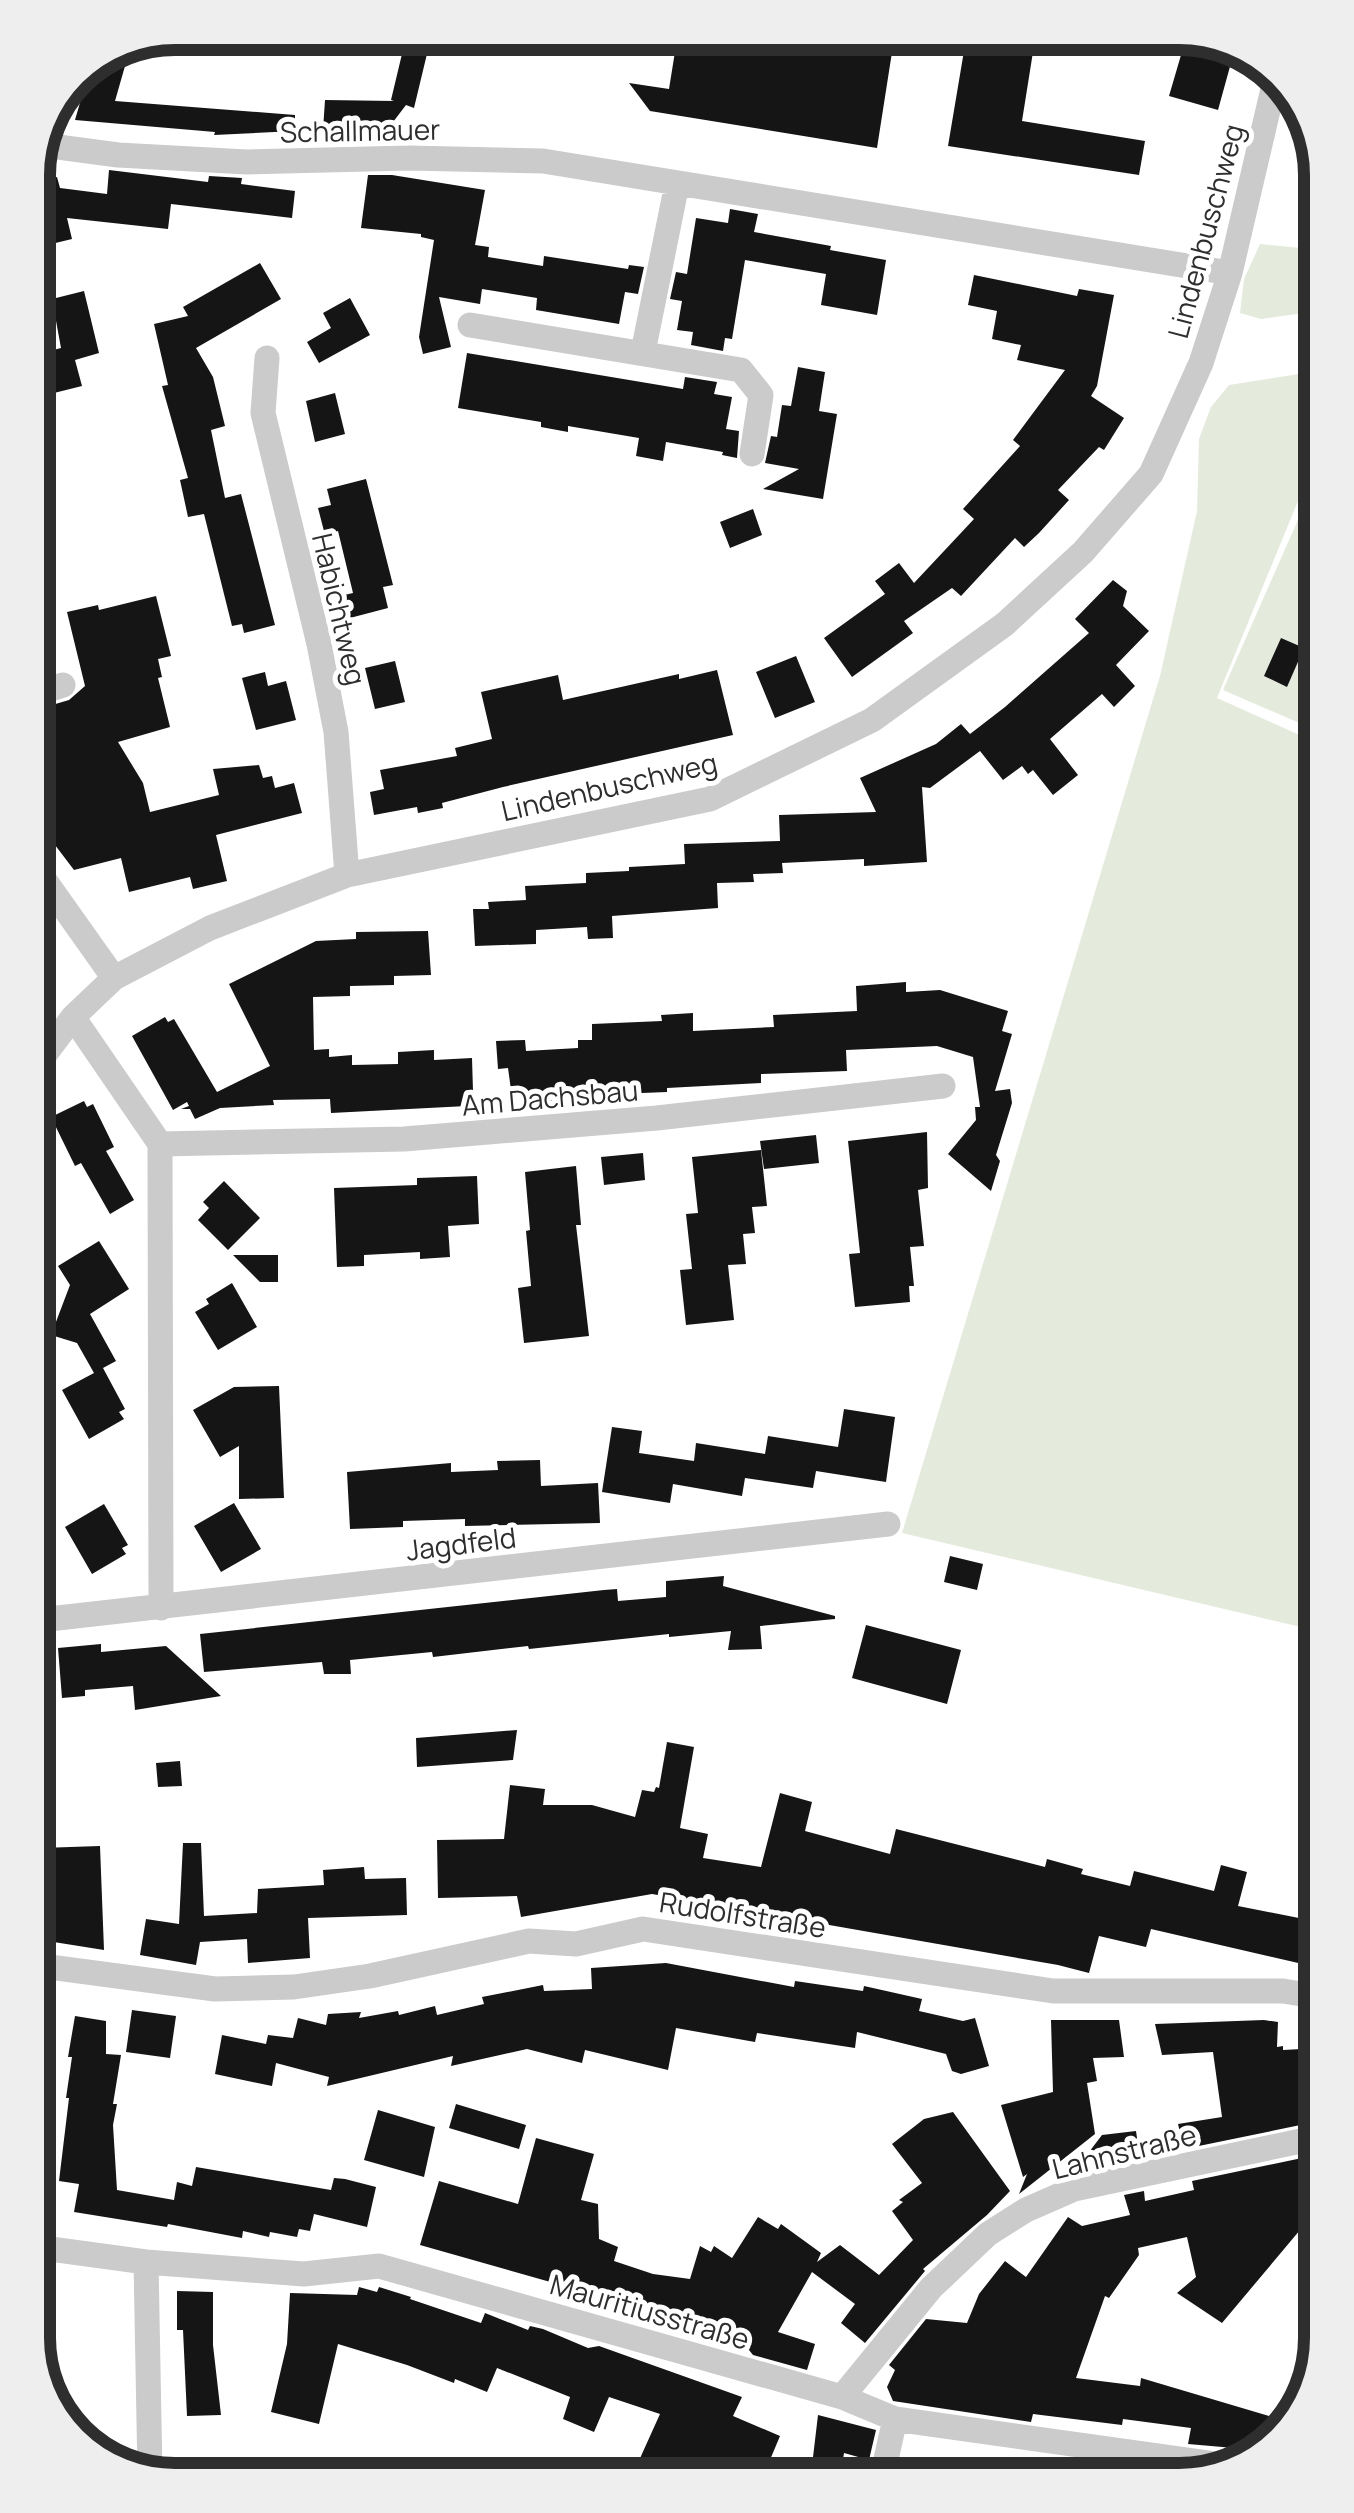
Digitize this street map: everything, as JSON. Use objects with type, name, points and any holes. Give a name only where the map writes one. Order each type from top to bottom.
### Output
[{"type":"street","name":"Lindenbuschweg","points":[[50,1047],[72,1017],[114,978],[210,928],[346,875],[710,799],[872,720],[1005,624],[1083,552],[1151,474],[1200,362],[1230,273],[1272,93]]},
{"type":"street","name":"Schallmauer","points":[[53,147],[118,155],[247,162],[409,158],[543,161],[1230,273]]},
{"type":"street","points":[[643,352],[677,184]]},
{"type":"street","points":[[470,325],[741,370],[762,395],[752,454]]},
{"type":"street","name":"Habichtweg","points":[[267,358],[262,413],[319,644],[336,732],[346,875]]},
{"type":"street","points":[[50,689],[63,685]]},
{"type":"street","points":[[50,888],[114,978]]},
{"type":"street","points":[[72,1017],[160,1144],[161,1608]]},
{"type":"street","name":"Am Dachsbau","points":[[160,1144],[404,1139],[656,1118],[943,1086]]},
{"type":"street","name":"Jagdfeld","points":[[50,1619],[888,1524]]},
{"type":"street","name":"Rudolfstraße","points":[[50,1967],[214,1989],[294,1987],[370,1976],[529,1941],[576,1944],[643,1929],[1052,1991],[1283,1991],[1304,1994]]},
{"type":"street","name":"Lahnstraße","points":[[842,2397],[944,2274],[988,2234],[1026,2210],[1074,2189],[1304,2140]]},
{"type":"street","name":"Mauritiusstraße","points":[[50,2249],[146,2262],[304,2274],[379,2266],[842,2397],[894,2418],[1197,2461]]},
{"type":"street","points":[[146,2262],[150,2461]]},
{"type":"street","points":[[886,2463],[894,2418]]},
{"type":"green space","points":[[1260,244],[1304,248],[1304,313],[1261,319],[1240,313],[1244,279]]},
{"type":"green space","points":[[1304,373],[1304,486],[1217,698],[1304,737],[1304,1628],[902,1533],[1160,676],[1197,511],[1199,439],[1211,407],[1229,385]]},
{"type":"green space","points":[[1304,506],[1304,725],[1223,690]]},
{"type":"building","points":[[403,50],[428,50],[414,108],[406,105],[390,126],[323,130],[325,100],[394,101],[391,100]]},
{"type":"building","points":[[675,50],[892,50],[877,148],[650,111],[629,83],[669,89]]},
{"type":"building","points":[[964,50],[1033,50],[1022,121],[1145,141],[1139,175],[948,146]]},
{"type":"building","points":[[1182,50],[1231,62],[1218,110],[1169,96]]},
{"type":"building","points":[[127,60],[115,101],[295,115],[295,131],[214,135],[215,132],[75,120],[87,87]]},
{"type":"building","points":[[109,170],[208,182],[209,176],[242,178],[241,184],[295,191],[292,218],[171,204],[168,229],[67,218],[72,239],[50,244],[50,179],[57,177],[60,188],[107,194]]},
{"type":"building","points":[[368,175],[392,175],[485,190],[475,245],[489,247],[488,257],[543,266],[544,256],[628,269],[629,265],[644,267],[638,294],[625,292],[619,324],[536,310],[537,298],[482,289],[480,304],[439,297],[451,347],[423,354],[419,337],[434,240],[421,234],[361,228]]},
{"type":"building","points":[[730,209],[758,214],[754,232],[886,260],[877,315],[821,305],[826,274],[745,260],[732,339],[725,338],[723,351],[691,345],[693,332],[677,330],[682,301],[670,299],[676,272],[687,274],[696,218],[728,223]]},
{"type":"building","points":[[260,263],[281,299],[196,348],[213,377],[225,426],[211,430],[225,498],[241,494],[275,625],[244,633],[242,624],[232,626],[204,514],[188,517],[180,480],[188,478],[162,386],[168,385],[154,324],[188,316],[183,307]]},
{"type":"building","points":[[974,275],[1077,296],[1079,289],[1114,295],[1097,386],[1091,396],[1124,418],[1104,450],[1099,447],[1058,490],[1069,500],[1039,533],[1024,547],[1015,538],[961,596],[952,588],[904,621],[913,633],[852,677],[824,638],[885,594],[875,581],[899,563],[914,583],[974,519],[963,509],[1020,446],[1013,440],[1065,370],[1017,360],[1021,345],[992,339],[997,311],[968,305]]},
{"type":"building","points":[[84,291],[99,353],[75,360],[82,386],[50,394],[50,351],[61,348],[52,299]]},
{"type":"building","points":[[350,298],[370,335],[319,363],[307,342],[331,328],[323,313]]},
{"type":"building","points":[[467,353],[683,389],[685,377],[717,382],[714,394],[732,397],[726,429],[739,431],[737,458],[666,442],[663,461],[636,456],[639,438],[568,426],[568,432],[541,427],[541,422],[458,408]]},
{"type":"building","points":[[798,367],[825,372],[819,411],[837,414],[823,499],[763,489],[799,469],[765,463],[771,436],[777,437],[782,405],[791,406]]},
{"type":"building","points":[[335,393],[345,434],[315,442],[306,401]]},
{"type":"building","points":[[366,479],[393,585],[383,587],[388,608],[346,619],[340,596],[353,593],[338,531],[325,535],[318,508],[331,505],[327,489]]},
{"type":"building","points":[[753,509],[762,535],[730,548],[720,522]]},
{"type":"building","points":[[1113,580],[1127,591],[1123,606],[1149,631],[1116,665],[1135,686],[1114,707],[1102,694],[1050,739],[1078,775],[1053,795],[1033,770],[1028,774],[1022,766],[1003,780],[980,751],[930,788],[922,787],[927,862],[864,866],[864,859],[782,863],[783,873],[753,874],[754,882],[717,883],[718,908],[612,916],[613,938],[588,939],[587,927],[536,930],[536,944],[475,946],[473,909],[489,909],[488,902],[526,900],[525,886],[586,883],[586,873],[685,864],[684,844],[780,841],[779,815],[876,812],[860,778],[936,744],[961,724],[970,734],[1005,707],[1089,633],[1075,619]]},
{"type":"building","points":[[156,596],[171,656],[158,659],[162,677],[158,678],[170,727],[118,742],[143,783],[150,812],[219,795],[213,769],[259,765],[263,778],[272,776],[275,788],[294,783],[302,813],[216,835],[227,881],[193,889],[190,877],[129,892],[121,858],[74,870],[55,845],[50,846],[50,706],[69,700],[85,686],[67,612],[98,605],[99,610]]},
{"type":"building","points":[[1281,638],[1304,648],[1287,687],[1264,676]]},
{"type":"building","points":[[796,656],[815,702],[775,718],[756,672]]},
{"type":"building","points":[[395,661],[405,702],[375,709],[365,668]]},
{"type":"building","points":[[717,670],[733,735],[503,787],[442,803],[443,808],[418,813],[417,807],[374,815],[370,792],[384,789],[380,770],[457,756],[455,748],[492,739],[481,692],[558,675],[563,700],[679,674],[679,679]]},
{"type":"building","points":[[265,672],[268,686],[286,681],[296,720],[256,730],[242,678]]},
{"type":"building","points":[[428,931],[431,975],[394,976],[394,985],[350,986],[350,996],[313,997],[314,1050],[329,1049],[329,1057],[352,1055],[352,1065],[398,1064],[398,1052],[434,1050],[434,1060],[472,1058],[473,1091],[467,1092],[467,1106],[331,1113],[330,1099],[273,1100],[274,1105],[220,1108],[195,1119],[190,1109],[181,1109],[189,1106],[187,1102],[173,1110],[132,1036],[165,1017],[168,1022],[174,1019],[217,1092],[270,1066],[229,984],[316,941],[356,939],[356,932]]},
{"type":"building","points":[[906,982],[906,992],[940,990],[1008,1011],[1002,1031],[1012,1034],[995,1091],[1010,1089],[1012,1103],[996,1155],[1000,1161],[991,1191],[948,1154],[976,1120],[975,1107],[980,1107],[973,1057],[937,1046],[846,1050],[847,1071],[761,1074],[761,1083],[667,1088],[667,1092],[567,1096],[568,1103],[522,1102],[521,1089],[511,1090],[508,1068],[498,1069],[496,1041],[525,1040],[526,1051],[578,1048],[578,1040],[592,1040],[592,1024],[662,1021],[661,1015],[693,1013],[693,1031],[774,1027],[773,1015],[857,1011],[856,986]]},
{"type":"building","points":[[84,1101],[87,1107],[93,1104],[114,1147],[106,1151],[134,1200],[110,1214],[81,1163],[75,1166],[51,1117]]},
{"type":"building","points":[[927,1132],[928,1188],[918,1190],[924,1246],[910,1247],[914,1286],[909,1286],[910,1302],[855,1307],[849,1254],[860,1253],[848,1141]]},
{"type":"building","points":[[816,1135],[819,1163],[764,1169],[760,1141]]},
{"type":"building","points":[[761,1150],[767,1206],[752,1207],[755,1233],[743,1234],[746,1264],[728,1265],[734,1320],[686,1325],[680,1270],[692,1269],[686,1214],[698,1213],[692,1157]]},
{"type":"building","points":[[643,1153],[645,1180],[604,1185],[601,1157]]},
{"type":"building","points":[[576,1166],[581,1225],[576,1225],[589,1336],[524,1343],[518,1288],[531,1286],[525,1172]]},
{"type":"building","points":[[477,1176],[479,1224],[448,1226],[450,1257],[420,1259],[420,1252],[364,1255],[364,1266],[337,1267],[334,1188],[417,1185],[417,1178]]},
{"type":"building","points":[[224,1181],[260,1218],[228,1250],[198,1220],[209,1208],[203,1202]]},
{"type":"building","points":[[99,1241],[129,1289],[90,1314],[116,1361],[103,1368],[125,1409],[119,1412],[124,1419],[89,1439],[62,1390],[94,1373],[77,1343],[51,1335],[70,1285],[58,1266]]},
{"type":"building","points":[[233,1255],[278,1255],[278,1282],[260,1282]]},
{"type":"building","points":[[232,1283],[257,1327],[218,1350],[195,1312],[209,1304],[206,1299]]},
{"type":"building","points":[[279,1386],[284,1498],[239,1499],[239,1446],[220,1457],[193,1410],[234,1387]]},
{"type":"building","points":[[844,1409],[895,1417],[886,1482],[816,1471],[813,1488],[745,1478],[742,1496],[673,1484],[670,1503],[602,1492],[612,1427],[642,1431],[639,1453],[694,1461],[696,1443],[765,1454],[768,1436],[838,1447]]},
{"type":"building","points":[[540,1460],[541,1486],[598,1483],[600,1523],[465,1526],[465,1519],[403,1521],[403,1527],[350,1529],[347,1472],[451,1463],[451,1472],[498,1470],[497,1461]]},
{"type":"building","points":[[234,1503],[261,1549],[221,1572],[194,1526]]},
{"type":"building","points":[[104,1504],[128,1545],[122,1548],[126,1554],[92,1574],[65,1527]]},
{"type":"building","points":[[950,1556],[983,1564],[977,1590],[944,1582]]},
{"type":"building","points":[[724,1576],[723,1586],[835,1619],[760,1626],[762,1649],[728,1650],[731,1631],[433,1657],[432,1652],[350,1660],[351,1674],[324,1674],[322,1662],[204,1672],[200,1634],[604,1590],[617,1589],[618,1601],[666,1597],[666,1581]]},
{"type":"building","points":[[866,1625],[961,1650],[947,1704],[852,1678]]},
{"type":"building","points":[[101,1644],[101,1652],[166,1646],[221,1696],[135,1710],[133,1686],[85,1690],[85,1696],[62,1698],[58,1648]]},
{"type":"building","points":[[517,1730],[513,1760],[417,1767],[416,1738]]},
{"type":"building","points":[[667,1742],[694,1747],[680,1828],[708,1834],[703,1858],[761,1867],[780,1793],[812,1802],[805,1831],[890,1854],[896,1829],[1045,1867],[1047,1859],[1083,1869],[1081,1874],[1130,1886],[1134,1871],[1214,1891],[1221,1865],[1247,1872],[1238,1906],[1304,1919],[1304,1964],[1151,1929],[1146,1947],[1099,1936],[1089,1973],[652,1894],[521,1917],[517,1896],[438,1898],[437,1840],[504,1839],[510,1785],[545,1789],[543,1805],[592,1805],[635,1817],[642,1790],[654,1792],[659,1788]]},
{"type":"building","points":[[180,1761],[182,1786],[158,1787],[156,1763]]},
{"type":"building","points":[[183,1843],[201,1843],[204,1916],[257,1913],[258,1889],[324,1885],[323,1870],[364,1867],[365,1879],[406,1878],[407,1915],[308,1918],[310,1958],[248,1963],[247,1939],[200,1942],[196,1965],[140,1955],[146,1919],[179,1924]]},
{"type":"building","points":[[100,1846],[104,1950],[50,1941],[50,1848]]},
{"type":"building","points":[[666,1963],[794,1987],[795,1981],[863,1991],[864,1986],[922,1999],[919,2011],[963,2021],[975,2018],[989,2066],[961,2074],[952,2071],[946,2054],[857,2032],[855,2048],[757,2033],[755,2042],[676,2028],[668,2070],[585,2050],[582,2063],[527,2049],[451,2066],[453,2056],[327,2086],[329,2077],[276,2063],[272,2086],[215,2074],[222,2035],[266,2044],[268,2035],[293,2038],[298,2018],[326,2025],[328,2014],[361,2012],[359,2018],[398,2011],[399,2015],[435,2006],[437,2015],[484,2004],[482,1997],[543,1985],[544,1991],[592,1989],[591,1968]]},
{"type":"building","points":[[132,2010],[176,2016],[170,2058],[126,2052]]},
{"type":"building","points":[[75,2016],[106,2021],[106,2054],[121,2055],[113,2104],[117,2104],[113,2125],[117,2190],[174,2200],[177,2182],[192,2186],[196,2167],[331,2190],[334,2178],[345,2179],[376,2187],[367,2227],[314,2214],[310,2231],[299,2229],[297,2237],[270,2232],[269,2237],[243,2231],[242,2238],[74,2212],[79,2184],[59,2181],[72,2057],[68,2057]]},
{"type":"building","points":[[1051,2020],[1119,2020],[1124,2057],[1093,2058],[1097,2081],[1087,2083],[1095,2134],[1019,2194],[1027,2174],[1023,2177],[1001,2105],[1053,2092]]},
{"type":"building","points":[[1278,2022],[1277,2047],[1304,2049],[1304,2124],[1184,2149],[1178,2124],[1222,2117],[1213,2052],[1162,2055],[1155,2024]]},
{"type":"building","points":[[456,2104],[526,2125],[519,2149],[449,2128]]},
{"type":"building","points":[[378,2110],[435,2127],[424,2177],[364,2160]]},
{"type":"building","points":[[953,2112],[1010,2191],[923,2269],[865,2343],[841,2323],[855,2304],[812,2272],[778,2332],[815,2344],[807,2370],[753,2355],[745,2345],[649,2310],[420,2245],[439,2181],[518,2204],[536,2138],[594,2154],[581,2200],[598,2204],[599,2239],[618,2247],[614,2261],[653,2274],[690,2279],[700,2246],[711,2252],[714,2246],[732,2258],[758,2217],[778,2229],[781,2224],[821,2253],[817,2262],[840,2245],[879,2275],[913,2240],[892,2211],[903,2202],[899,2200],[922,2183],[892,2144],[924,2119]]},
{"type":"building","points":[[1136,2131],[1140,2159],[1073,2173],[1102,2135]]},
{"type":"building","points":[[1304,2158],[1304,2225],[1222,2323],[1177,2293],[1196,2277],[1187,2237],[1138,2248],[1139,2255],[1109,2298],[1105,2296],[1076,2378],[1140,2386],[1141,2378],[1269,2416],[1266,2426],[1255,2437],[1237,2448],[1188,2444],[1191,2428],[1123,2419],[1122,2425],[1033,2414],[1031,2422],[893,2401],[887,2387],[895,2370],[889,2365],[926,2319],[967,2323],[979,2294],[1005,2261],[1026,2277],[1068,2217],[1082,2226],[1130,2215],[1124,2195],[1144,2191],[1145,2201],[1194,2190],[1192,2181]]},
{"type":"building","points":[[359,2287],[377,2292],[379,2287],[481,2323],[485,2313],[528,2330],[530,2326],[543,2329],[588,2348],[599,2346],[742,2397],[733,2416],[780,2436],[769,2463],[638,2463],[660,2414],[609,2397],[594,2432],[563,2419],[570,2397],[497,2368],[487,2392],[338,2344],[319,2424],[271,2412],[287,2344],[290,2293],[357,2295]]},
{"type":"building","points":[[177,2291],[213,2292],[213,2345],[221,2415],[187,2416],[183,2330],[177,2330]]},
{"type":"building","points":[[818,2415],[876,2430],[869,2460],[844,2453],[842,2463],[812,2463]]}]
